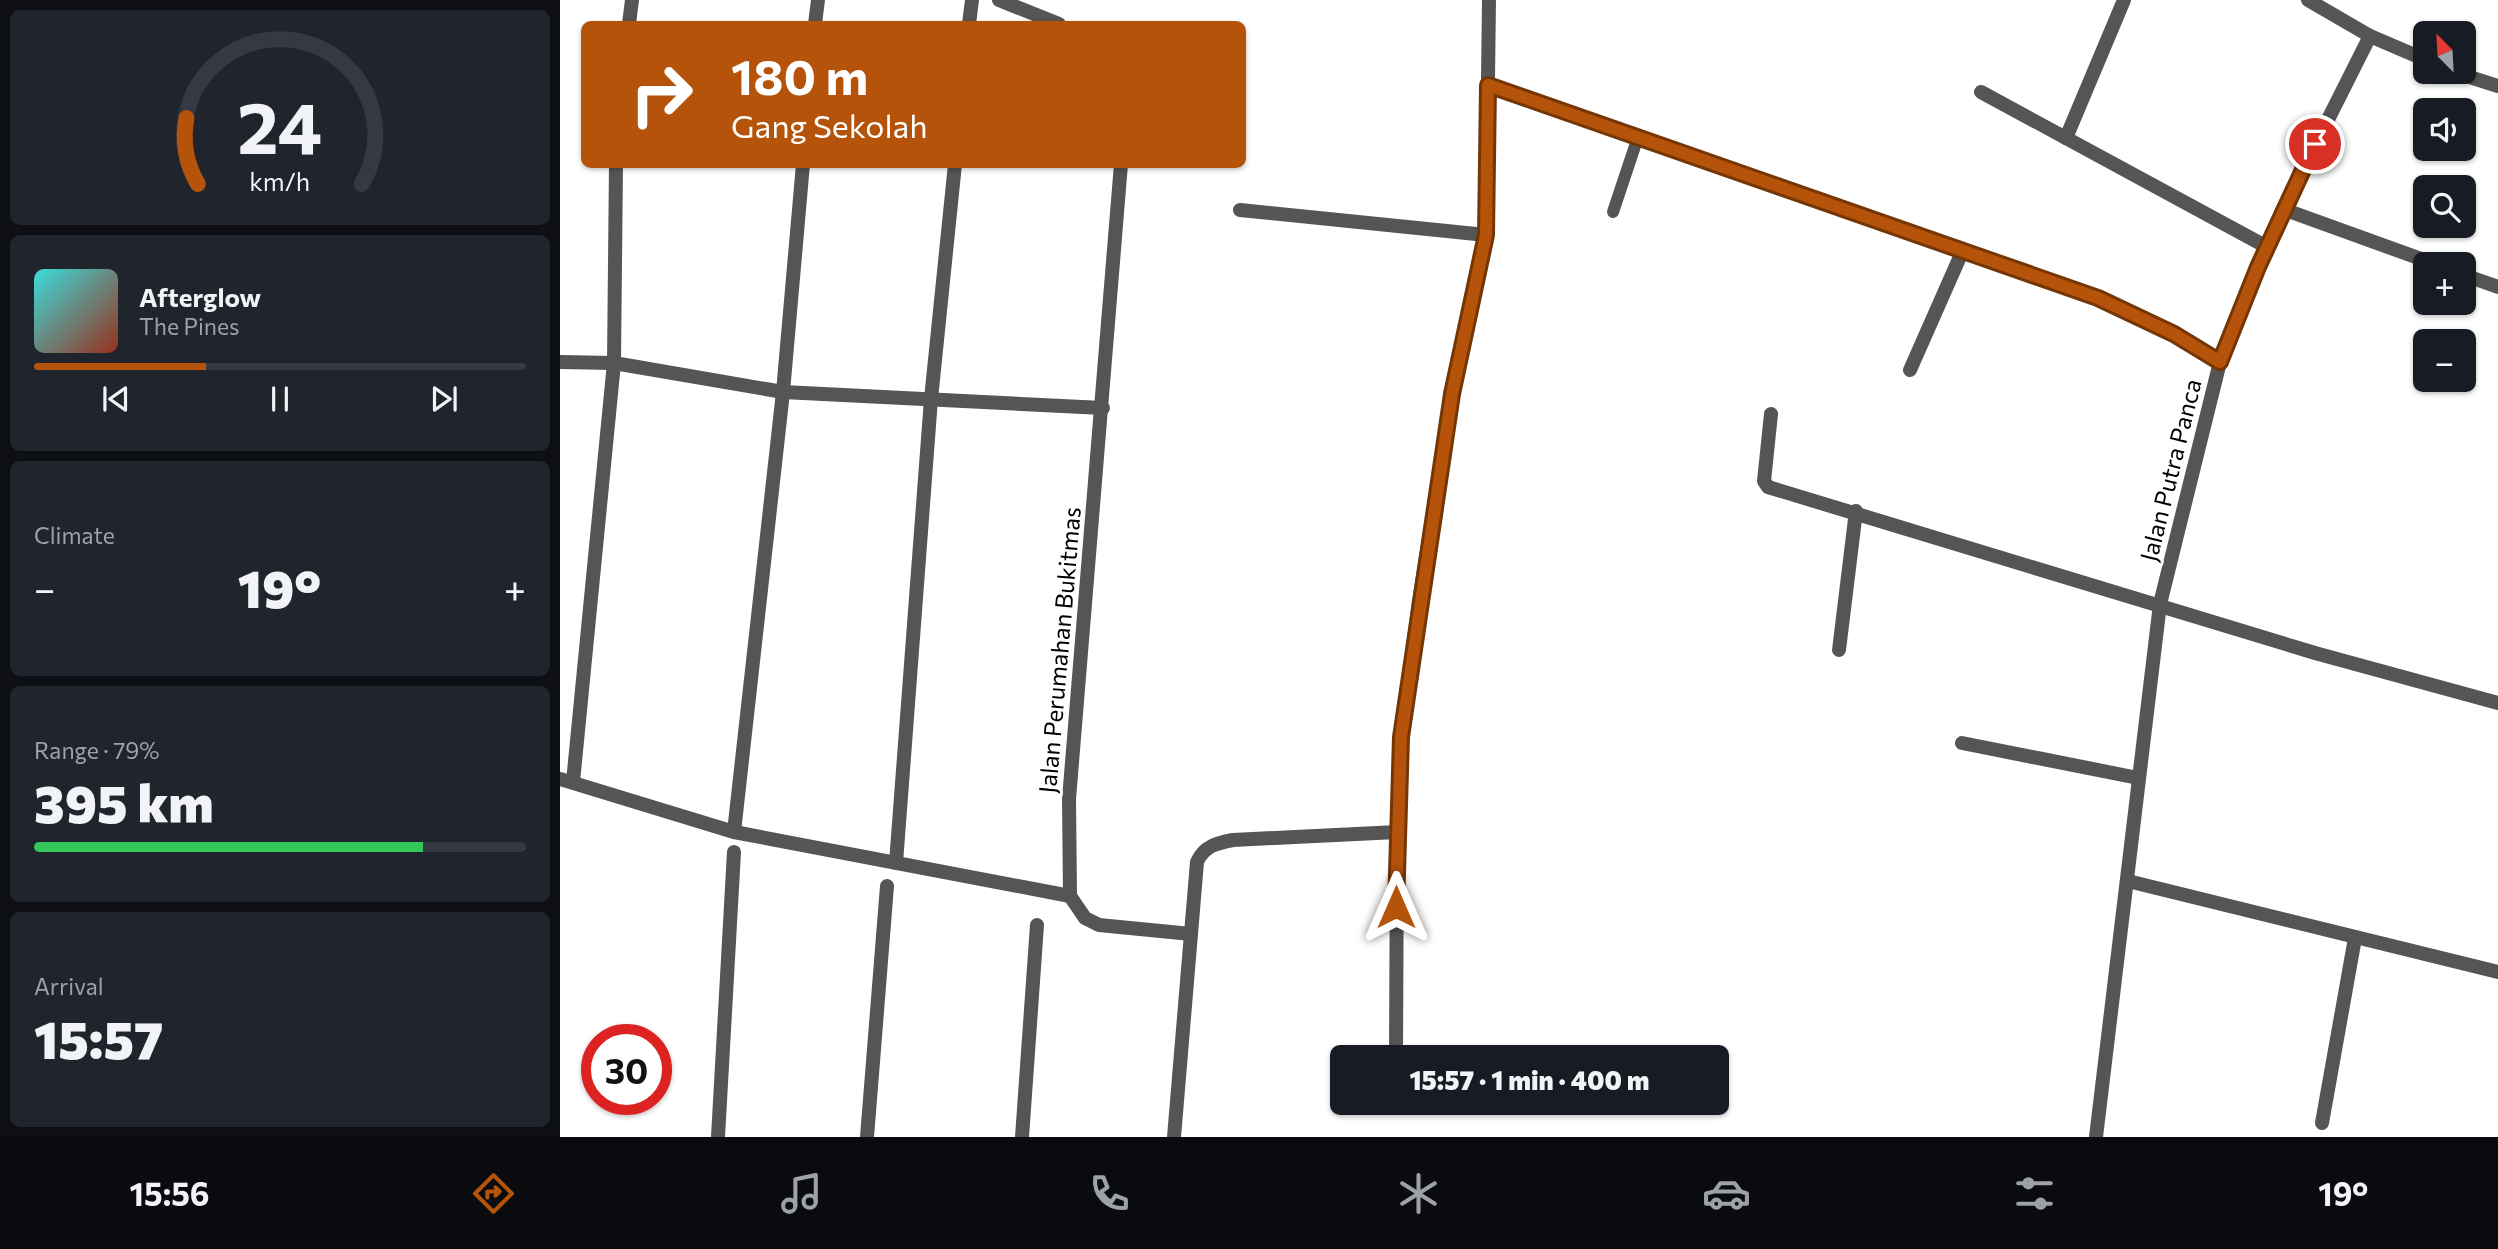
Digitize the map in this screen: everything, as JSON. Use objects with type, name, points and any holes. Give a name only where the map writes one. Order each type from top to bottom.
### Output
[{"type":"street","points":[[629,21],[632,0]]},
{"type":"street","points":[[816,21],[818,0]]},
{"type":"street","points":[[969,21],[972,0]]},
{"type":"street","points":[[999,0],[1052,21]]},
{"type":"street","points":[[1396,1045],[1397,832],[1401,737],[1419,601],[1452,394],[1486,235],[1489,0]]},
{"type":"street","points":[[2066,138],[2124,0]]},
{"type":"street","points":[[2308,0],[2370,36],[2413,54]]},
{"type":"street","name":"Jalan Putra Panca","points":[[2096,1137],[2160,604],[2220,362],[2283,209],[2370,36]]},
{"type":"street","points":[[2476,79],[2498,86]]},
{"type":"street","points":[[1488,85],[2098,298],[2174,334],[2220,362]]},
{"type":"street","points":[[1981,92],[2267,247]]},
{"type":"street","points":[[615,168],[614,363],[566,781],[734,832],[1070,896],[1085,918],[1099,925],[1191,933]]},
{"type":"street","points":[[734,832],[783,392],[803,168]]},
{"type":"street","points":[[896,863],[930,399],[955,168]]},
{"type":"street","name":"Jalan Perumahan Bukitmas","points":[[1070,896],[1069,799],[1104,408],[1121,168]]},
{"type":"street","points":[[1240,209],[1486,235]]},
{"type":"street","points":[[2283,209],[2413,256]]},
{"type":"street","points":[[1910,370],[1963,250]]},
{"type":"street","points":[[2476,279],[2498,287]]},
{"type":"street","points":[[560,362],[614,363],[783,392],[1104,408]]},
{"type":"street","points":[[1771,414],[1765,475],[1769,486],[2315,653],[2498,703]]},
{"type":"street","points":[[1839,650],[1856,511]]},
{"type":"street","points":[[1962,743],[2138,778]]},
{"type":"street","points":[[1174,1137],[1197,862],[1211,845],[1233,840],[1397,832]]},
{"type":"street","points":[[718,1137],[734,852]]},
{"type":"street","points":[[2128,881],[2498,972]]},
{"type":"street","points":[[867,1137],[887,886]]},
{"type":"street","points":[[1023,1137],[1037,925]]},
{"type":"street","points":[[2322,1123],[2355,938]]},
{"type":"lane","points":[[1613,212],[1638,137]]},
{"type":"route","points":[[1396,907],[1397,787],[1419,601],[1439,489],[1452,394],[1486,235],[1488,85],[2098,298],[2174,334],[2220,362],[2258,267],[2315,144]]}]
